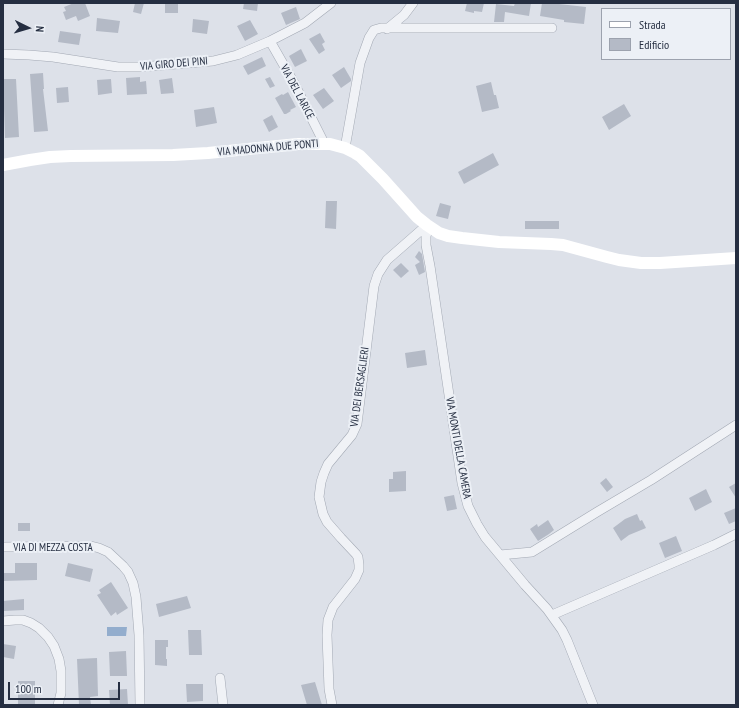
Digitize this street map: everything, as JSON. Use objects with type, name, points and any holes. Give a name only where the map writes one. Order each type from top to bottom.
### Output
[{"type":"main road","name":"VIA MADONNA DUE PONTI","points":[[3,165],[50,157],[174,155],[324,143],[345,148],[362,158],[412,212],[428,226],[439,233],[457,238],[499,242],[551,244],[635,262],[660,263],[736,258]]},
{"type":"street","name":"VIA GIRO DEI PINI","points":[[3,54],[48,56],[118,67],[219,60],[242,53],[270,41],[305,23],[331,3]]},
{"type":"street","points":[[387,28],[404,15],[413,3]]},
{"type":"street","points":[[345,148],[358,71],[362,55],[372,32],[378,29],[387,28],[552,28]]},
{"type":"street","name":"VIA DEL LARICE","points":[[270,41],[294,83],[324,143]]},
{"type":"street","name":"VIA MONTI DELLA CAMERA","points":[[428,226],[426,245],[463,487],[468,506],[485,537],[552,616],[562,630],[593,705]]},
{"type":"street","name":"VIA DEI BERSAGLIERI","points":[[332,705],[329,689],[327,635],[328,620],[333,606],[355,579],[359,570],[359,565],[356,554],[327,522],[323,514],[320,497],[321,482],[328,464],[352,435],[357,424],[374,286],[378,274],[391,256],[428,226]]},
{"type":"street","points":[[500,555],[532,552],[651,480],[736,425]]},
{"type":"street","points":[[552,616],[736,534]]},
{"type":"street","name":"VIA DI MEZZA COSTA","points":[[3,547],[91,546],[108,552],[123,566],[128,572],[133,583],[136,597],[139,631],[140,705]]},
{"type":"street","points":[[3,621],[23,620],[31,623],[39,628],[54,646],[59,659],[61,671],[61,694],[58,705]]},
{"type":"street","points":[[220,678],[223,705]]},
{"type":"water","points":[[107,627],[127,627],[126,636],[107,636]]},
{"type":"building","points":[[74,3],[85,3],[90,16],[78,21],[76,16],[66,20],[63,12],[66,11],[64,7]]},
{"type":"building","points":[[135,3],[144,3],[141,14],[133,12]]},
{"type":"building","points":[[165,3],[178,3],[178,13],[165,13]]},
{"type":"building","points":[[244,3],[258,3],[257,11],[243,9]]},
{"type":"building","points":[[467,3],[484,3],[482,12],[474,11],[474,13],[465,11]]},
{"type":"building","points":[[515,3],[531,3],[529,16],[505,12],[504,22],[494,22],[496,4],[514,6]]},
{"type":"building","points":[[542,3],[586,7],[584,24],[564,22],[564,20],[540,16]]},
{"type":"building","points":[[296,7],[300,19],[286,25],[281,13]]},
{"type":"building","points":[[97,18],[120,21],[118,33],[96,31]]},
{"type":"building","points":[[193,19],[209,21],[207,34],[192,32]]},
{"type":"building","points":[[250,20],[258,34],[245,41],[237,26]]},
{"type":"building","points":[[60,31],[81,34],[79,45],[58,42]]},
{"type":"building","points":[[320,33],[325,42],[322,44],[325,50],[319,54],[309,39]]},
{"type":"building","points":[[301,49],[307,61],[295,67],[289,56]]},
{"type":"building","points":[[262,57],[266,66],[248,75],[243,66]]},
{"type":"building","points":[[344,67],[351,81],[341,88],[332,75]]},
{"type":"building","points":[[43,73],[43,89],[48,131],[34,132],[30,74]]},
{"type":"building","points":[[140,77],[140,82],[146,81],[147,94],[127,95],[126,78]]},
{"type":"building","points":[[270,77],[275,86],[270,88],[265,79]]},
{"type":"building","points":[[172,78],[174,93],[161,94],[159,80]]},
{"type":"building","points":[[3,79],[16,79],[19,137],[5,138]]},
{"type":"building","points":[[111,79],[112,93],[98,95],[97,80]]},
{"type":"building","points":[[491,82],[499,108],[482,112],[476,86]]},
{"type":"building","points":[[68,87],[69,102],[57,103],[56,88]]},
{"type":"building","points":[[324,88],[334,101],[323,109],[313,95]]},
{"type":"building","points":[[288,92],[296,107],[284,114],[275,98]]},
{"type":"building","points":[[624,104],[631,116],[609,130],[602,117]]},
{"type":"building","points":[[214,107],[217,123],[196,127],[194,110]]},
{"type":"building","points":[[272,115],[278,127],[269,132],[263,120]]},
{"type":"building","points":[[493,153],[499,165],[464,184],[458,172]]},
{"type":"building","points":[[326,201],[337,201],[336,229],[325,228]]},
{"type":"building","points":[[440,203],[451,206],[448,219],[436,216]]},
{"type":"building","points":[[525,221],[559,221],[559,229],[525,229]]},
{"type":"building","points":[[419,251],[422,254],[425,272],[419,275],[415,265],[420,262],[415,257]]},
{"type":"building","points":[[401,263],[409,271],[401,278],[393,270]]},
{"type":"building","points":[[425,350],[427,365],[407,368],[405,353]]},
{"type":"building","points":[[406,471],[406,491],[389,492],[389,479],[393,479],[393,472]]},
{"type":"building","points":[[606,478],[613,487],[607,492],[600,483]]},
{"type":"building","points":[[736,483],[736,498],[729,487]]},
{"type":"building","points":[[706,489],[712,502],[695,511],[689,498]]},
{"type":"building","points":[[454,495],[457,509],[447,511],[444,497]]},
{"type":"building","points":[[736,508],[736,521],[729,524],[724,513]]},
{"type":"building","points":[[637,514],[640,521],[642,520],[646,528],[629,535],[621,541],[613,528],[625,519]]},
{"type":"building","points":[[548,520],[554,530],[538,541],[530,529],[537,524],[538,527]]},
{"type":"building","points":[[18,523],[30,523],[30,531],[18,531]]},
{"type":"building","points":[[676,536],[682,551],[665,558],[659,543]]},
{"type":"building","points":[[15,563],[37,563],[37,580],[3,581],[3,573],[15,573]]},
{"type":"building","points":[[68,563],[93,569],[90,582],[65,576]]},
{"type":"building","points":[[111,582],[128,608],[117,615],[116,612],[111,616],[97,595],[101,593],[99,590]]},
{"type":"building","points":[[187,596],[191,608],[159,617],[156,604]]},
{"type":"building","points":[[24,599],[24,610],[4,611],[3,601]]},
{"type":"building","points":[[188,630],[201,630],[202,655],[189,655]]},
{"type":"building","points":[[155,640],[168,640],[168,647],[166,647],[167,666],[155,665]]},
{"type":"building","points":[[3,644],[16,646],[14,659],[3,657]]},
{"type":"building","points":[[126,651],[127,676],[110,676],[109,652]]},
{"type":"building","points":[[97,658],[98,696],[90,697],[91,705],[79,705],[77,659]]},
{"type":"building","points":[[18,681],[35,681],[35,705],[18,705]]},
{"type":"building","points":[[315,682],[322,705],[307,705],[301,685]]},
{"type":"building","points":[[186,684],[203,684],[203,701],[187,702]]},
{"type":"building","points":[[127,689],[128,705],[110,705],[109,690]]}]
